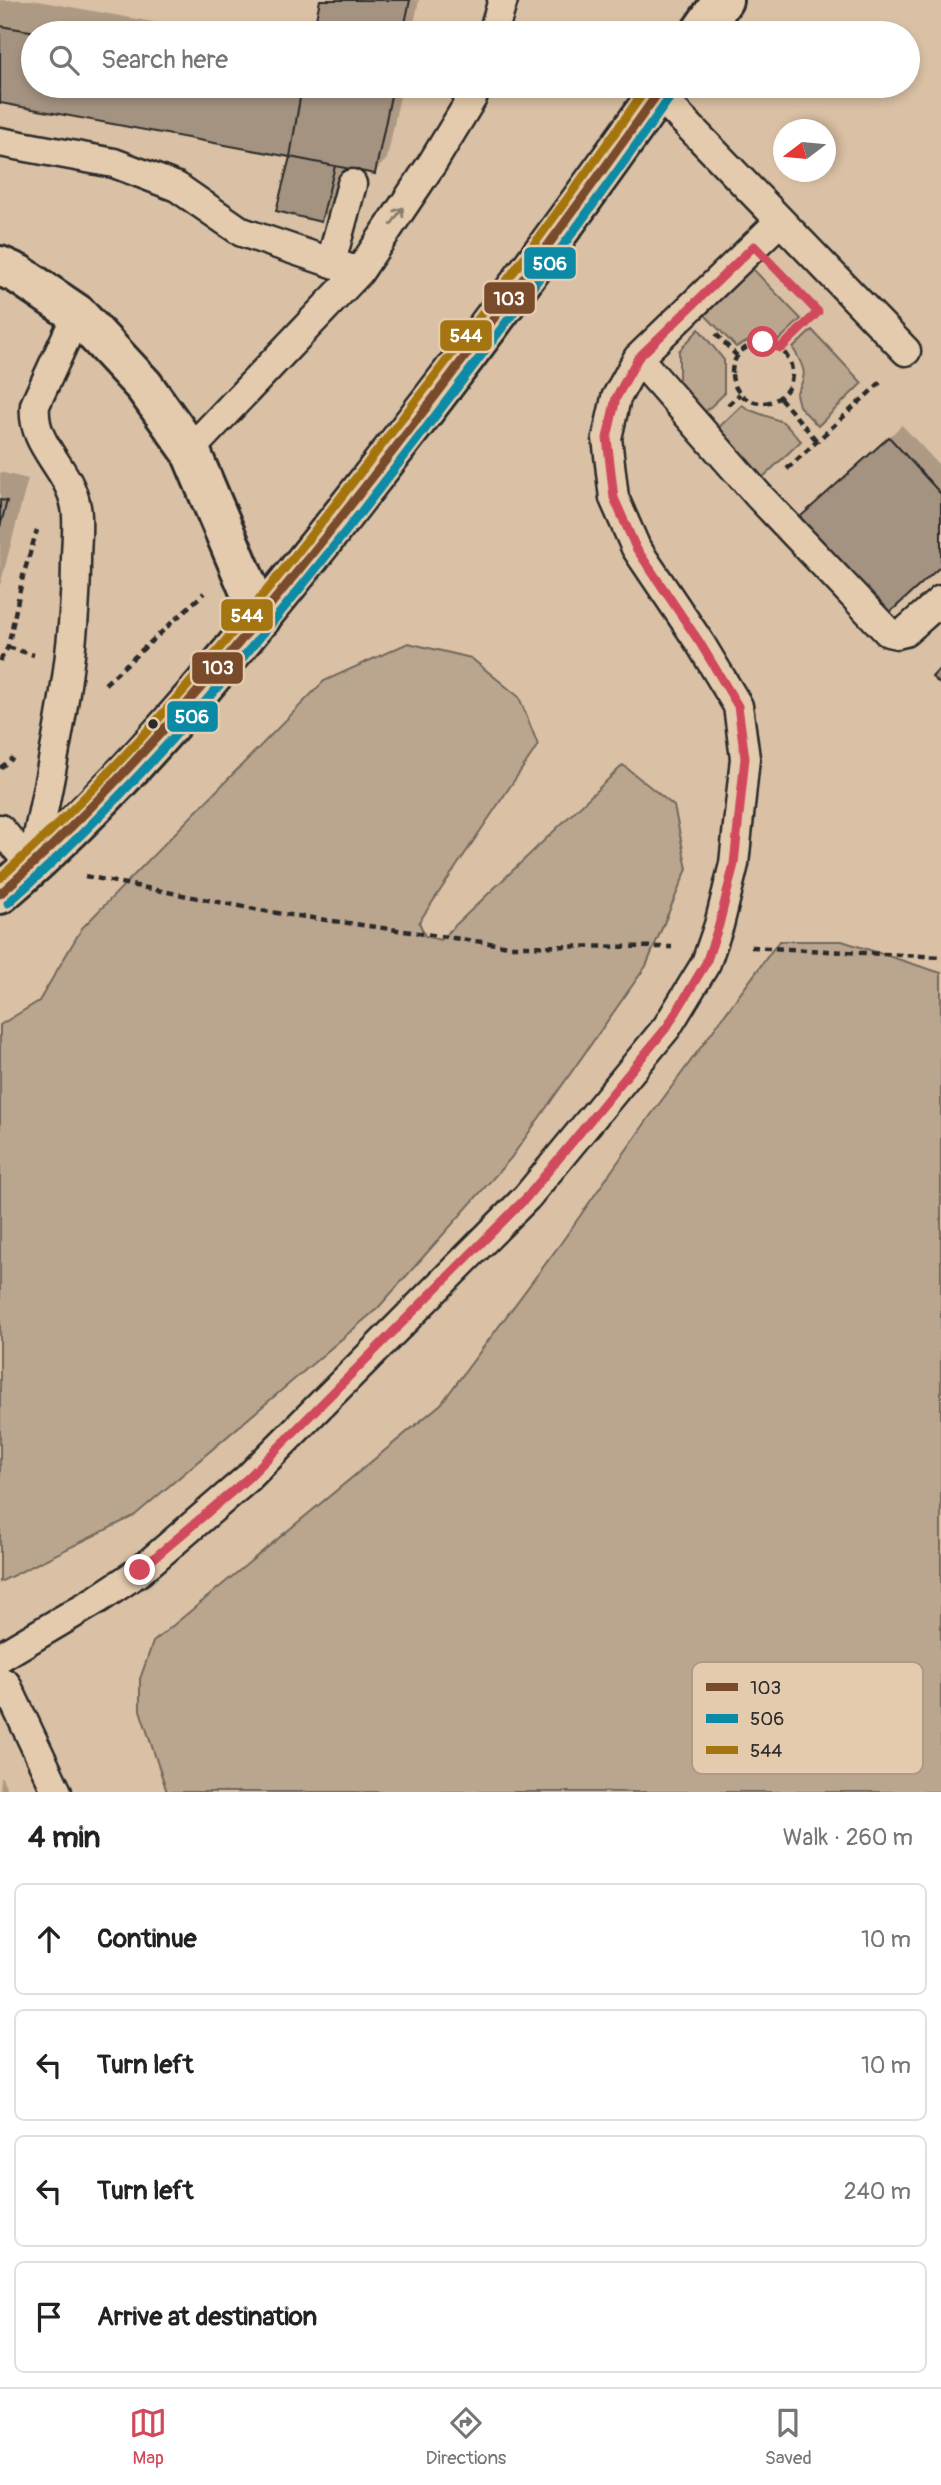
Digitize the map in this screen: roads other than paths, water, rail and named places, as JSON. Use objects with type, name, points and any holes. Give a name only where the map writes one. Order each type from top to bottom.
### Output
[{"type":"main road","points":[[708,21],[723,0]]},
{"type":"main road","points":[[0,894],[131,768],[261,618],[401,442],[573,215],[654,98]]},
{"type":"main road","points":[[0,267],[18,274],[77,314],[144,386],[190,450],[261,618]]},
{"type":"lane","points":[[497,21],[503,0]]},
{"type":"lane","points":[[190,450],[359,272],[433,162],[472,98]]},
{"type":"lane","points":[[667,98],[780,221],[906,351]]},
{"type":"lane","points":[[0,142],[114,163],[177,187],[242,232],[359,272]]},
{"type":"lane","points":[[331,262],[352,184]]},
{"type":"lane","points":[[0,1657],[98,1600],[140,1570],[248,1478],[527,1197],[667,1027],[706,963],[734,864],[745,758],[738,706],[700,643],[636,548],[614,498],[607,438],[616,398],[638,358],[780,221]]},
{"type":"lane","points":[[32,866],[61,721],[76,590],[76,507],[67,478],[38,435],[34,415],[35,405],[77,314]]},
{"type":"lane","points":[[638,358],[758,495],[888,632],[905,632],[941,600]]},
{"type":"lane","points":[[0,829],[32,866]]},
{"type":"lane","points":[[0,1681],[6,1684],[57,1792]]}]
